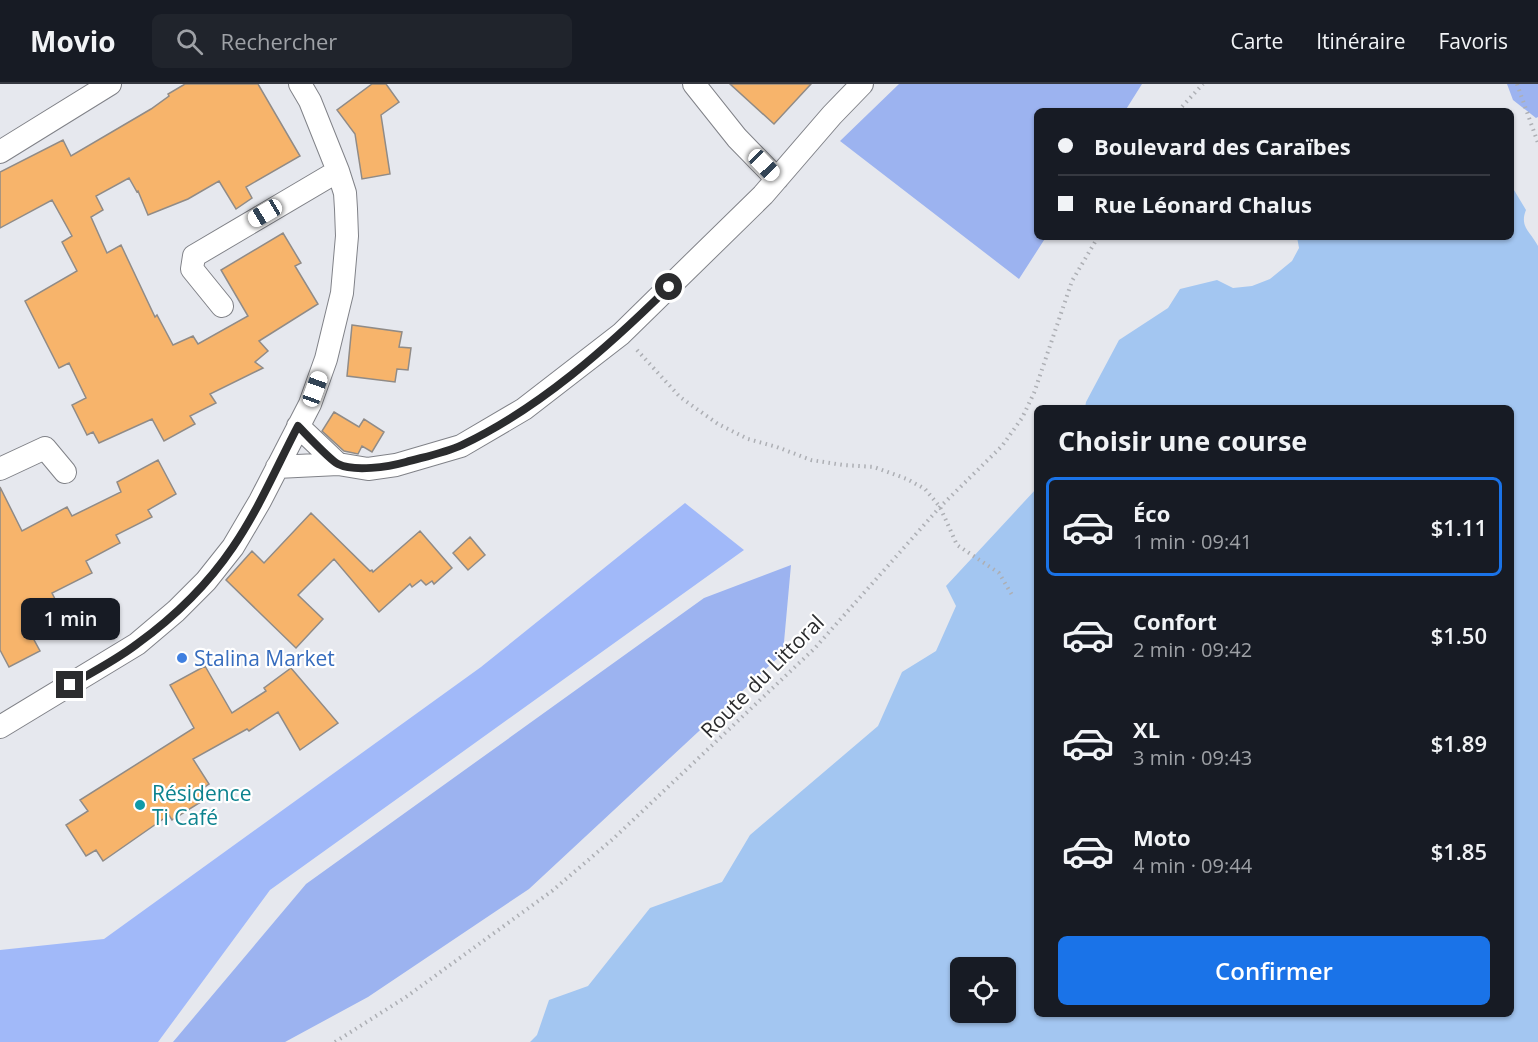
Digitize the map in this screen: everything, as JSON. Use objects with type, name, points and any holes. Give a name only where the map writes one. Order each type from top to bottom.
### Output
[{"type":"street","points":[[0,152],[110,84]]},
{"type":"street","points":[[0,727],[137,644],[176,611],[206,581],[233,547],[310,404],[326,359],[342,293],[347,236],[345,193],[310,101],[300,84]]},
{"type":"street","points":[[694,84],[737,138],[777,179]]},
{"type":"street","points":[[277,467],[338,464],[368,469],[396,465],[461,446],[524,409],[621,334],[763,195],[862,84]]},
{"type":"street","points":[[222,306],[192,269],[194,255],[338,171]]},
{"type":"street","points":[[298,426],[338,464]]},
{"type":"street","points":[[0,469],[45,448],[65,472]]},
{"type":"path","points":[[1181,108],[1203,84]]},
{"type":"path","points":[[1517,84],[1538,143]]},
{"type":"path","name":"Route du Littoral","points":[[335,1042],[406,997],[552,891],[614,838],[815,648],[940,507],[1002,446],[1022,418],[1034,393],[1072,281],[1096,240]]},
{"type":"path","points":[[621,334],[680,397],[718,424],[748,439],[811,460],[874,467],[907,479],[925,489],[940,507],[957,544],[999,573],[1012,595]]},
{"type":"shaded area","points":[[899,84],[1142,84],[1127,108],[1034,108],[1034,240],[1044,240],[1019,279],[840,141]]},
{"type":"shaded area","points":[[1507,84],[1538,84],[1538,117],[1536,118],[1513,100]]},
{"type":"shaded area","points":[[1514,190],[1526,210],[1525,225],[1538,246],[1538,1042],[530,1042],[537,1035],[549,1000],[588,986],[650,908],[722,882],[750,835],[878,726],[902,672],[936,651],[956,606],[946,586],[1034,491],[1034,1017],[1514,1017],[1514,405],[1086,405],[1119,340],[1168,308],[1180,289],[1217,280],[1233,288],[1252,286],[1270,279],[1292,261],[1299,248],[1298,240],[1514,240]]},
{"type":"shaded area","points":[[685,503],[744,550],[270,890],[158,1042],[0,1042],[0,950],[104,939],[481,667]]},
{"type":"shaded area","points":[[791,565],[783,653],[529,889],[368,997],[285,1042],[173,1042],[306,884],[704,598]]},
{"type":"building","points":[[185,84],[258,84],[300,156],[246,187],[252,198],[236,209],[219,181],[188,199],[148,215],[138,191],[129,178],[96,196],[103,210],[91,217],[107,253],[121,245],[155,317],[157,315],[173,345],[193,336],[198,344],[248,316],[221,270],[283,233],[301,263],[295,266],[318,304],[259,341],[268,351],[255,362],[263,368],[210,394],[216,403],[190,416],[195,424],[164,441],[152,419],[99,443],[93,432],[87,435],[72,405],[86,398],[69,363],[59,368],[25,301],[77,271],[62,242],[72,236],[52,200],[0,228],[0,172],[63,140],[71,156],[151,109],[169,96],[168,94]]},
{"type":"building","points":[[372,84],[386,84],[399,102],[381,115],[390,174],[362,179],[355,134],[337,110]]},
{"type":"building","points":[[730,84],[811,84],[774,124]]},
{"type":"building","points":[[352,325],[402,332],[399,347],[411,348],[408,370],[397,369],[395,382],[347,376]]},
{"type":"building","points":[[334,412],[359,427],[364,419],[384,432],[372,452],[362,446],[358,454],[344,451],[322,431]]},
{"type":"building","points":[[158,460],[176,494],[148,510],[152,517],[116,535],[120,543],[86,561],[92,573],[52,593],[60,609],[26,625],[40,651],[9,667],[0,650],[0,487],[22,531],[67,507],[72,516],[121,492],[117,482]]},
{"type":"building","points":[[311,513],[370,571],[373,572],[420,531],[452,568],[434,584],[432,581],[426,585],[421,580],[412,587],[410,584],[379,612],[334,559],[298,595],[323,619],[296,648],[226,580],[252,551],[264,563]]},
{"type":"building","points":[[470,537],[485,555],[468,570],[453,553]]},
{"type":"building","points":[[205,666],[232,713],[266,691],[264,688],[291,668],[338,723],[300,750],[278,712],[249,731],[247,729],[193,759],[209,784],[199,791],[204,800],[172,820],[169,815],[103,861],[96,850],[86,856],[66,825],[88,811],[80,800],[194,728],[170,685]]},
{"type":"place","name":"Stalina Market","points":[[182,658]]},
{"type":"place","name":"Résidence Ti Café","points":[[140,805]]},
{"type":"route","points":[[70,685],[137,644],[176,611],[206,581],[233,547],[260,501],[298,426],[338,464],[368,469],[396,465],[461,446],[524,409],[557,385],[621,334],[669,287]]}]
